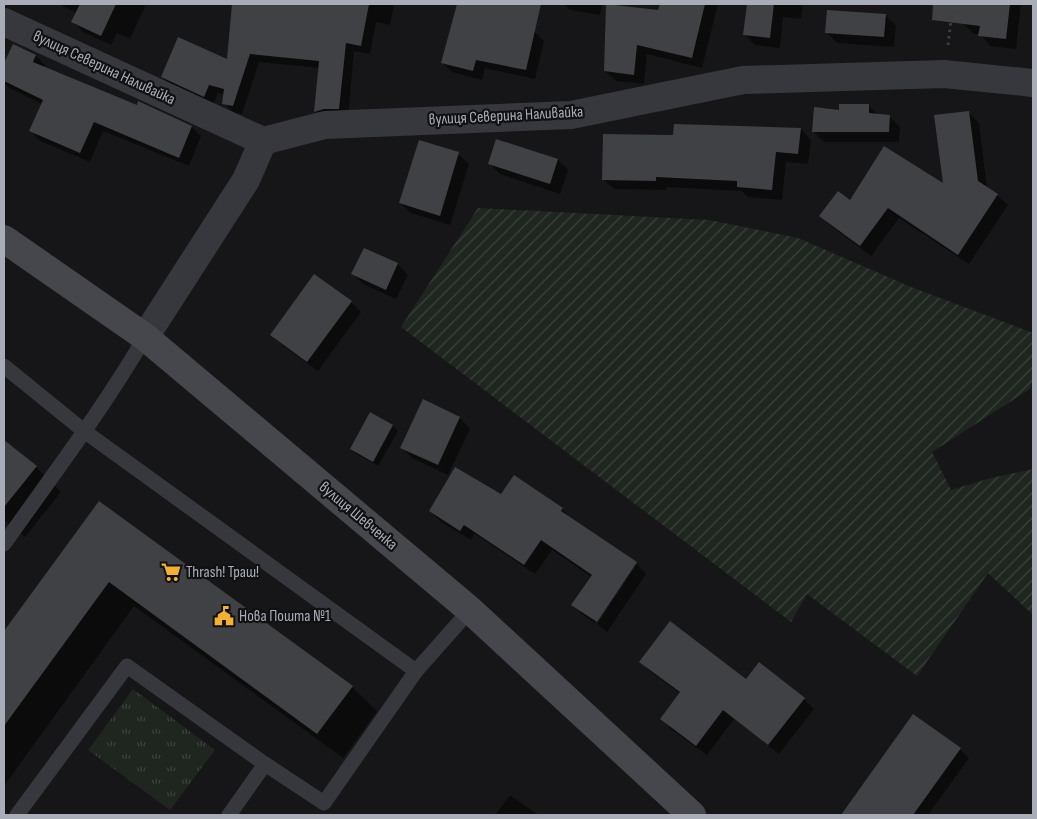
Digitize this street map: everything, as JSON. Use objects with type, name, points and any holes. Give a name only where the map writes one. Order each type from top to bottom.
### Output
[{"type":"street","name":"вулиця Северина Наливайка","points":[[4,22],[263,141],[325,125],[571,115],[743,80],[944,74],[1033,83]]},
{"type":"street","points":[[145,337],[246,180],[263,141]]},
{"type":"street","name":"вулиця Шевченка","points":[[4,239],[145,337],[470,610],[692,815]]},
{"type":"lane","points":[[4,544],[84,431],[130,363],[145,337]]},
{"type":"lane","points":[[4,366],[84,431],[416,671]]},
{"type":"lane","points":[[17,815],[127,666],[265,764],[324,803],[416,671],[470,610]]},
{"type":"lane","points":[[229,815],[265,764]]},
{"type":"path","points":[[944,74],[954,4]]},
{"type":"green space","points":[[478,208],[709,220],[798,238],[911,287],[1033,333],[1033,379],[1030,389],[932,452],[951,490],[991,478],[1033,469],[1033,615],[988,573],[917,676],[807,594],[791,622],[401,327]]},
{"type":"green space","points":[[133,689],[215,750],[170,810],[88,750]]},
{"type":"building","points":[[80,4],[116,4],[101,36],[71,22]]},
{"type":"building","points":[[232,4],[369,4],[361,46],[346,43],[339,109],[324,109],[314,112],[319,61],[250,54],[233,106],[222,104],[224,89],[209,85],[204,97],[161,77],[178,37],[227,59]]},
{"type":"building","points":[[457,4],[541,4],[526,70],[476,60],[473,71],[441,63]]},
{"type":"building","points":[[606,4],[658,10],[660,4],[705,4],[692,58],[637,45],[634,75],[604,71]]},
{"type":"building","points":[[747,4],[774,4],[770,38],[743,35]]},
{"type":"building","points":[[933,4],[1010,4],[1006,39],[978,36],[980,26],[932,20]]},
{"type":"building","points":[[827,10],[886,14],[884,37],[825,33]]},
{"type":"building","points":[[13,44],[36,55],[33,62],[137,105],[138,101],[192,126],[179,158],[94,122],[80,153],[29,131],[43,100],[4,81],[4,63]]},
{"type":"building","points":[[839,104],[869,104],[869,113],[890,115],[889,132],[812,132],[814,107],[839,110]]},
{"type":"building","points":[[969,111],[978,181],[998,194],[958,255],[888,208],[860,246],[819,216],[838,191],[850,200],[884,146],[943,183],[934,115]]},
{"type":"building","points":[[674,124],[801,128],[798,154],[776,152],[772,190],[737,187],[737,181],[656,177],[656,181],[602,180],[603,134],[673,135]]},
{"type":"building","points":[[496,139],[558,159],[550,184],[488,164]]},
{"type":"building","points":[[419,140],[459,152],[440,216],[399,203]]},
{"type":"building","points":[[364,248],[398,263],[386,290],[351,274]]},
{"type":"building","points":[[314,274],[352,301],[307,362],[270,335]]},
{"type":"building","points":[[423,399],[460,417],[438,465],[400,448]]},
{"type":"building","points":[[370,412],[393,425],[373,462],[350,449]]},
{"type":"building","points":[[4,440],[37,466],[4,507]]},
{"type":"building","points":[[455,467],[501,494],[514,475],[563,508],[561,511],[637,562],[597,622],[571,605],[592,575],[541,540],[524,565],[464,525],[460,531],[429,511]]},
{"type":"building","points":[[99,501],[353,686],[317,734],[109,582],[4,726],[4,631]]},
{"type":"building","points":[[670,621],[746,679],[759,662],[805,698],[768,745],[723,710],[696,746],[660,719],[680,692],[639,662]]},
{"type":"building","points":[[913,714],[961,748],[913,815],[841,815]]},
{"type":"place","name":"Thrash! Траш!","points":[[171,572]]},
{"type":"place","name":"Нова Пошта №1","points":[[224,616]]}]
